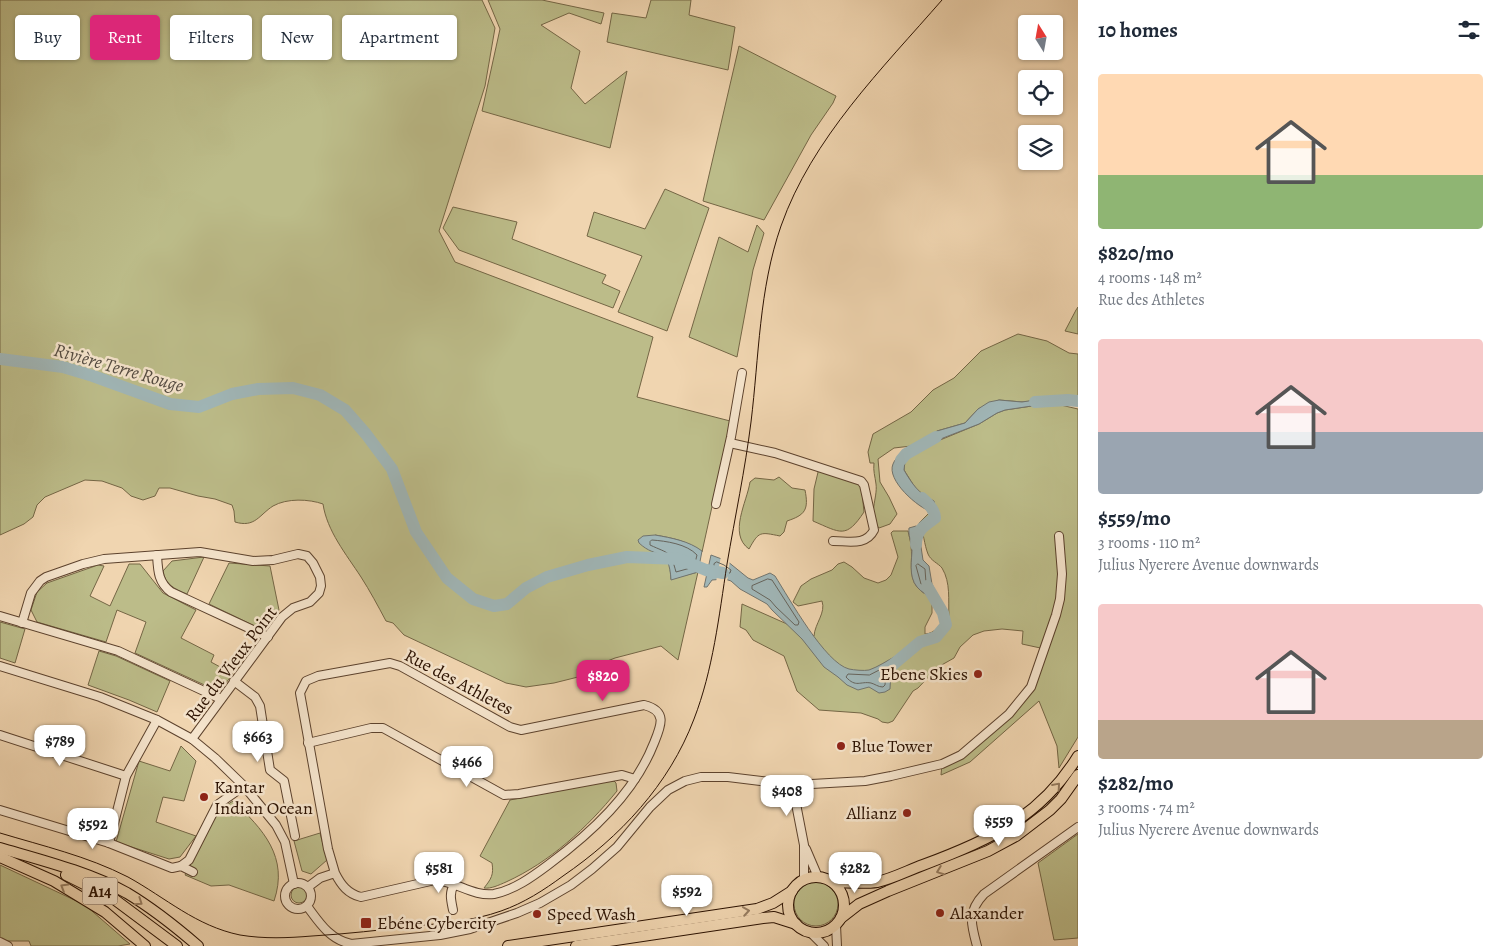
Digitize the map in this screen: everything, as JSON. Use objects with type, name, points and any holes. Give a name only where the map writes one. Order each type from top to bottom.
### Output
[{"type":"main road","points":[[508,946],[757,909],[773,903],[792,891],[804,880],[818,877],[832,882],[878,882],[981,842],[1003,830],[1032,811],[1063,779],[1078,756]]},
{"type":"main road","points":[[576,946],[762,918],[774,918],[796,924],[810,932],[819,933],[828,930],[859,904],[988,851],[1016,836],[1050,810],[1061,799],[1078,775]]},
{"type":"main road","name":"A14","points":[[0,848],[75,879],[114,899],[178,946]]},
{"type":"main road","points":[[13,852],[84,875],[126,893],[175,926],[198,946]]},
{"type":"main road","points":[[0,857],[54,881],[98,907],[145,946]]},
{"type":"main road","points":[[832,882],[842,894],[844,911],[839,922]]},
{"type":"main road","points":[[792,891],[789,899],[789,908],[796,924]]},
{"type":"street","points":[[716,504],[730,443],[742,373]]},
{"type":"street","points":[[730,443],[775,453],[861,481],[864,485],[874,530],[870,537],[863,542],[833,541]]},
{"type":"street","points":[[307,906],[330,935],[351,944],[440,935],[470,928],[517,913],[540,903],[571,885],[617,846],[668,790],[685,780],[701,777],[728,777],[794,785],[865,781],[942,764],[961,755],[1009,714],[1031,687],[1060,599],[1062,574],[1059,536]]},
{"type":"street","name":"Rue du Vieux Point","points":[[22,623],[31,593],[40,581],[46,577],[95,561],[200,552],[262,561],[293,554],[307,556],[320,577],[319,593],[310,602],[286,613],[192,739]]},
{"type":"street","points":[[158,555],[160,578],[164,587],[268,637]]},
{"type":"street","points":[[0,616],[118,651],[221,699]]},
{"type":"street","name":"Rue des Athletes","points":[[390,663],[400,666],[510,726],[521,730],[644,705],[652,707],[658,712],[661,726],[649,756],[635,780],[610,812],[572,848],[516,886],[494,894],[483,894],[443,880],[435,880],[361,897],[353,895],[344,887],[335,873],[328,849],[300,693],[306,681],[318,676],[390,663]]},
{"type":"street","points":[[0,666],[100,697],[157,720],[192,739],[244,786],[276,825],[285,842],[294,884]]},
{"type":"street","points":[[234,681],[255,697],[260,706],[270,770],[284,781],[295,836]]},
{"type":"street","points":[[108,843],[126,776],[157,720]]},
{"type":"street","points":[[308,743],[371,728],[383,728],[504,795],[519,794],[622,775],[635,780]]},
{"type":"street","points":[[0,736],[126,776]]},
{"type":"street","points":[[794,785],[804,844],[804,880]]},
{"type":"street","points":[[0,810],[108,843],[172,868],[182,866],[189,860],[217,805],[244,786]]},
{"type":"street","points":[[977,946],[972,920],[972,910],[976,902],[984,894],[1078,827]]},
{"type":"street","points":[[804,844],[818,877]]},
{"type":"street","points":[[182,866],[193,872]]},
{"type":"street","points":[[308,887],[320,878],[335,873]]},
{"type":"street","points":[[302,883],[308,887],[311,895],[307,906],[299,909],[289,905],[286,893],[290,886],[302,883]]},
{"type":"street","points":[[453,910],[450,896],[454,884]]},
{"type":"street","points":[[837,946],[839,922]]},
{"type":"street","points":[[810,932],[824,946]]},
{"type":"street","points":[[0,942],[8,946]]},
{"type":"green space","points":[[0,0],[482,0],[495,28],[485,86],[439,231],[455,262],[653,337],[637,397],[734,422],[702,552],[697,548],[674,539],[655,535],[652,551],[668,560],[671,579],[698,572],[678,660],[661,646],[615,658],[585,670],[578,677],[554,683],[526,687],[506,683],[404,635],[393,623],[386,621],[368,588],[333,533],[323,504],[298,500],[279,503],[256,520],[242,523],[235,522],[232,505],[215,499],[170,488],[159,488],[155,496],[143,500],[131,496],[122,488],[102,481],[85,480],[45,497],[37,505],[33,517],[24,524],[0,535]]},
{"type":"green space","points":[[488,0],[542,0],[604,13],[601,24],[569,13],[541,25],[580,51],[571,88],[585,104],[627,71],[610,148],[482,111],[500,29]]},
{"type":"green space","points":[[651,0],[691,0],[689,15],[735,27],[728,70],[607,42],[612,13],[646,18]]},
{"type":"green space","points":[[739,46],[836,96],[811,135],[764,220],[703,201]]},
{"type":"green space","points":[[665,189],[709,208],[667,331],[618,312],[642,256],[587,236],[594,212],[645,229]]},
{"type":"green space","points":[[453,207],[517,222],[512,239],[606,275],[602,283],[620,291],[613,308],[459,250],[443,228]]},
{"type":"green space","points":[[757,225],[764,233],[753,270],[737,357],[689,337],[719,237],[748,252]]},
{"type":"green space","points":[[1078,307],[1078,334],[1065,331],[1076,310]]},
{"type":"green space","points":[[1018,334],[1047,341],[1069,353],[1078,354],[1078,399],[1022,402],[999,400],[978,409],[965,423],[937,431],[920,445],[894,448],[878,459],[880,482],[897,514],[890,524],[879,528],[873,512],[876,489],[874,463],[870,463],[868,452],[873,434],[911,412],[933,390],[954,378],[981,351]]},
{"type":"green space","points":[[1052,403],[1078,409],[1078,737],[1059,768],[1057,746],[1039,701],[970,762],[941,775],[942,764],[977,741],[1031,687],[1045,649],[1022,644],[1023,631],[1002,629],[984,631],[973,635],[960,647],[954,658],[938,667],[913,691],[893,721],[888,723],[861,713],[819,710],[797,691],[784,656],[753,640],[746,630],[740,627],[742,604],[814,636],[823,610],[822,601],[798,606],[793,602],[801,586],[844,562],[864,578],[878,583],[886,580],[891,575],[898,557],[891,533],[893,531],[908,531],[914,583],[932,600],[932,613],[925,627],[925,634],[935,630],[949,616],[948,586],[942,568],[928,554],[919,523],[935,507],[916,489],[904,470],[905,461],[928,445],[979,424],[997,413],[1005,410]]},
{"type":"green space","points":[[819,468],[861,482],[864,512],[858,521],[847,530],[837,531],[813,521],[814,489]]},
{"type":"green space","points":[[779,477],[792,488],[805,490],[806,507],[802,514],[787,521],[784,532],[780,536],[761,534],[755,539],[749,549],[743,543],[739,526],[750,482],[755,478],[774,480]]},
{"type":"green space","points":[[204,557],[187,594],[175,588],[166,580],[163,571],[172,561]]},
{"type":"green space","points":[[229,563],[270,566],[279,610],[271,622],[255,626],[209,604]]},
{"type":"green space","points":[[129,564],[140,564],[163,593],[196,610],[181,638],[214,655],[211,662],[233,674],[225,684],[211,688],[135,653],[146,622],[117,610],[106,642],[37,622],[31,610],[37,592],[47,583],[98,565],[104,566],[90,596],[110,606]]},
{"type":"green space","points":[[0,622],[25,629],[15,663],[0,658]]},
{"type":"green space","points":[[99,651],[116,656],[170,681],[157,712],[88,685]]},
{"type":"green space","points":[[181,746],[196,761],[184,801],[163,797],[156,822],[196,836],[180,857],[169,859],[116,842],[139,761],[170,771]]},
{"type":"green space","points":[[608,781],[616,783],[617,791],[567,843],[538,865],[522,874],[498,885],[484,888],[493,871],[492,863],[480,856],[510,800]]},
{"type":"green space","points":[[233,801],[263,833],[276,857],[278,885],[274,901],[229,885],[211,886],[185,875],[219,810]]},
{"type":"green space","points":[[320,833],[327,860],[311,874],[302,871],[294,841]]},
{"type":"green space","points":[[1078,834],[1078,938],[1054,940],[1038,863]]},
{"type":"green space","points":[[0,865],[85,905],[130,944],[118,946],[31,946],[29,941],[0,941]]},
{"type":"green space","points":[[816,882],[828,886],[834,892],[838,904],[834,916],[828,922],[816,926],[804,922],[798,916],[794,904],[798,892],[804,886]]},
{"type":"green space","points":[[299,887],[305,889],[307,895],[305,901],[299,903],[293,901],[291,895],[293,889]]},
{"type":"water","points":[[1041,399],[1050,400],[1052,403],[1005,410],[979,424],[935,443],[920,445],[937,431],[965,423],[978,409],[989,402],[999,400],[1022,402]]},
{"type":"water","points":[[909,448],[912,448],[914,454],[905,461],[904,470],[916,488],[934,501],[935,507],[932,512],[912,499],[894,478],[892,470],[894,461]]},
{"type":"water","points":[[918,527],[923,560],[929,566],[932,584],[936,593],[935,599],[932,600],[917,587],[912,578],[912,548],[909,528]]},
{"type":"water","points":[[655,535],[686,542],[702,551],[698,572],[671,580],[670,569],[665,558],[639,543],[638,540],[643,536]]},
{"type":"water","points":[[711,555],[727,561],[753,580],[770,573],[775,576],[798,614],[819,643],[829,655],[849,669],[869,670],[896,656],[902,658],[891,671],[890,689],[879,693],[869,687],[858,690],[847,685],[824,667],[802,639],[767,604],[740,589],[731,581],[725,579],[712,580],[707,587],[704,587]]},
{"type":"pier","points":[[721,556],[730,560],[727,582],[716,582]]},
{"type":"waterway","name":"Rivière Terre Rouge","points":[[0,359],[63,367],[170,404],[199,407],[232,394],[258,389],[293,388],[320,395],[345,410],[392,469],[416,532],[447,578],[473,599],[494,606],[507,604],[526,588],[547,577],[588,565],[627,557],[679,559],[706,570],[723,573]]},
{"type":"waterway","name":"Rivière Terre Rouge","points":[[1035,402],[1078,401]]},
{"type":"waterway","name":"Rivière Terre Rouge","points":[[901,460],[906,454],[936,437]]},
{"type":"waterway","name":"Rivière Terre Rouge","points":[[916,545],[919,532],[935,518],[929,504],[922,498]]},
{"type":"waterway","name":"Rivière Terre Rouge","points":[[889,668],[920,642],[936,637],[946,625],[943,613],[927,586]]},
{"type":"tram line","points":[[0,833],[97,863],[128,877],[195,918],[224,931],[267,938],[364,932],[480,917],[518,904],[541,891],[584,861],[604,844],[623,827],[657,787],[684,743],[701,700],[715,643],[749,440],[768,274],[781,226],[794,194],[830,134],[873,79],[942,0]]},
{"type":"place","name":"Ebene Skies","points":[[978,674]]},
{"type":"place","name":"Blue Tower","points":[[841,746]]},
{"type":"place","name":"Kantar Indian Ocean","points":[[204,797]]},
{"type":"place","name":"Allianz","points":[[907,813]]},
{"type":"place","name":"Alaxander","points":[[940,913]]},
{"type":"place","name":"Speed Wash","points":[[537,914]]},
{"type":"place","name":"Ebéne Cybercity","points":[[366,923]]}]
